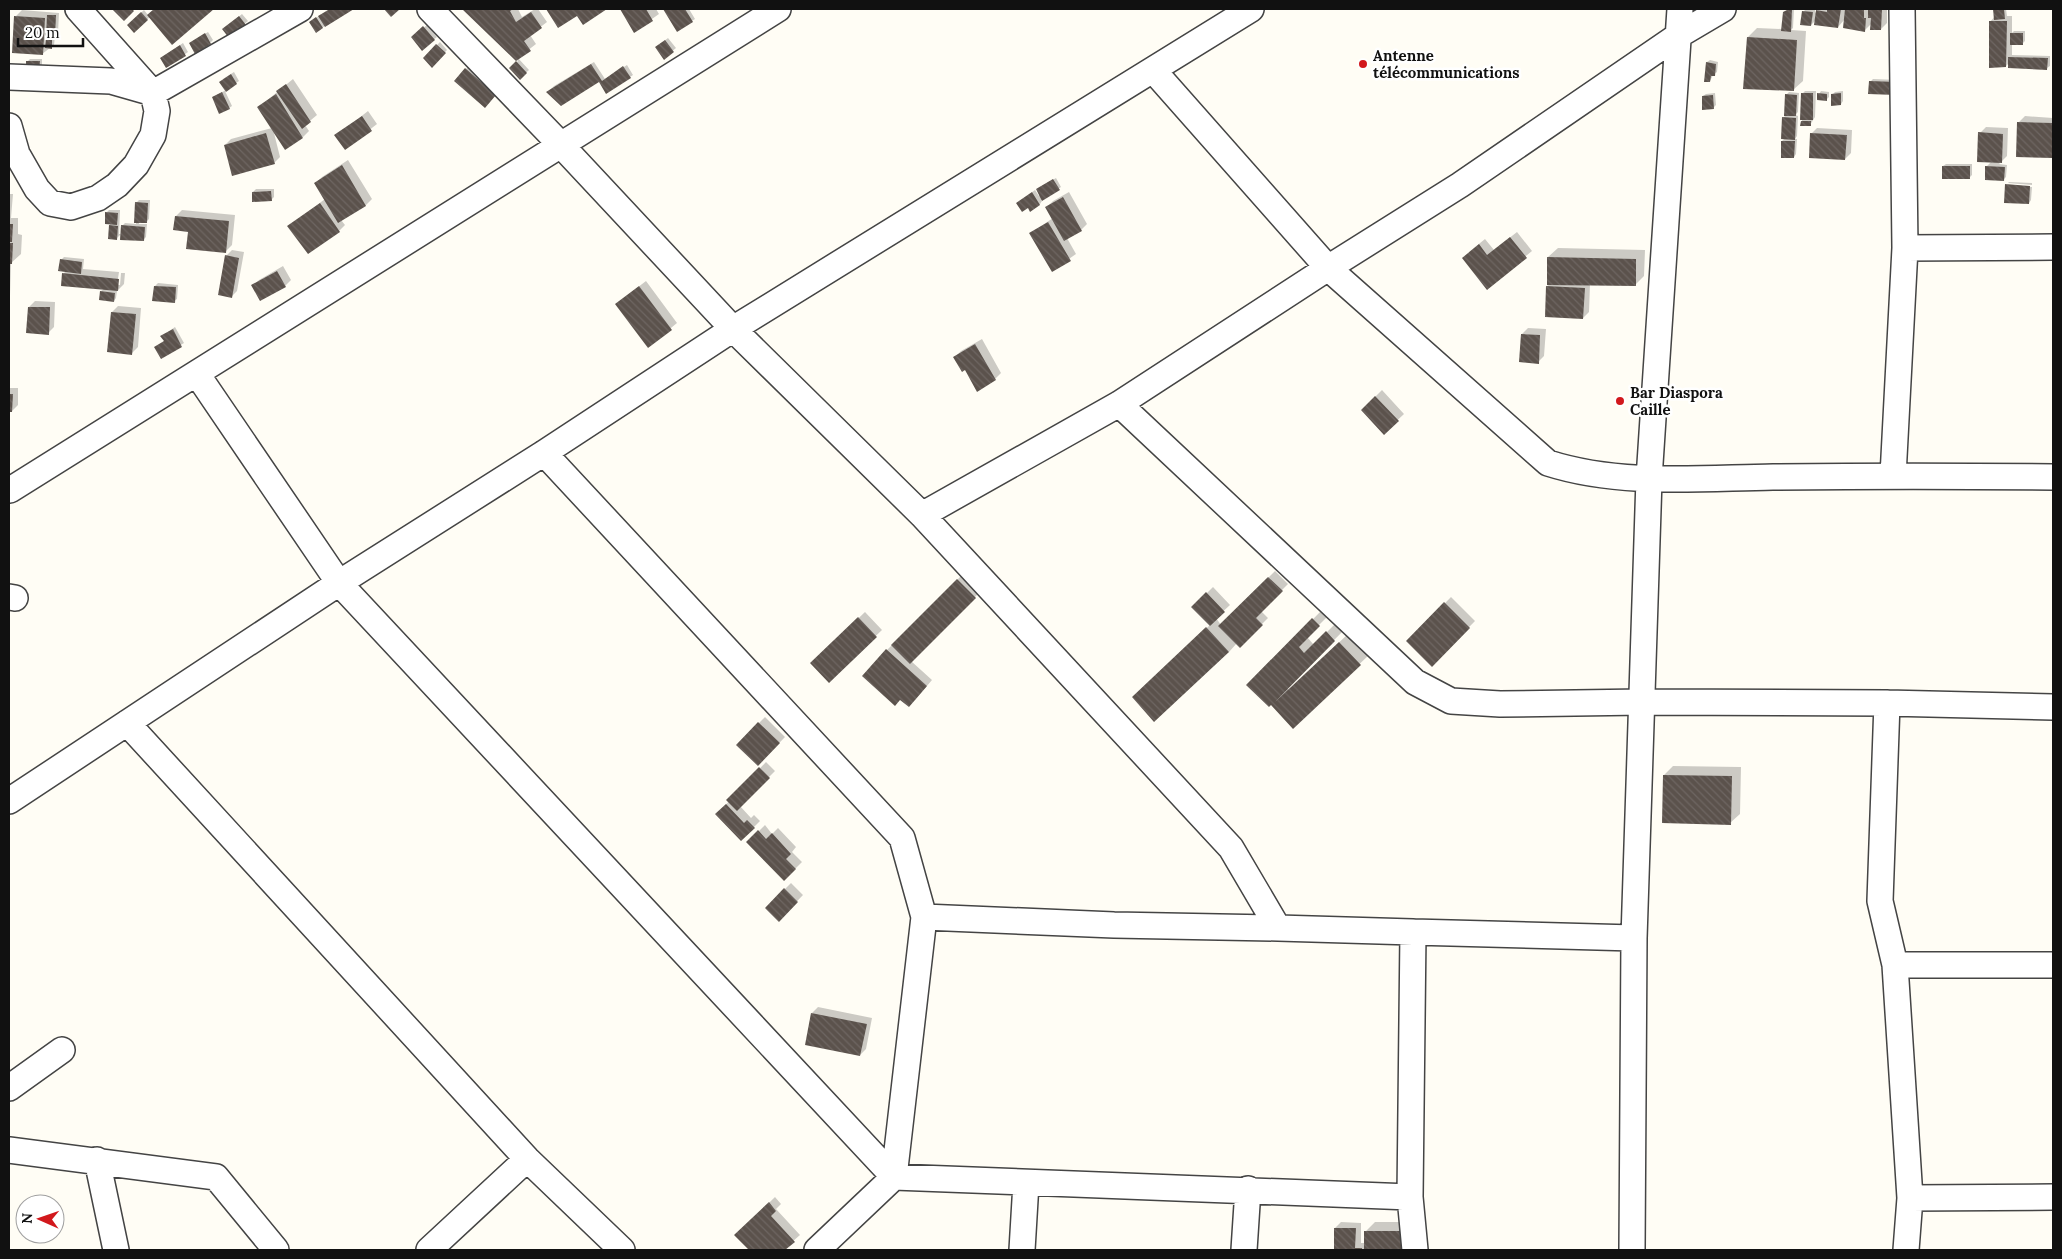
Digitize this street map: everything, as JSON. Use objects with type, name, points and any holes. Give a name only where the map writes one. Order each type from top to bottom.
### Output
[{"type":"street","points":[[9,126],[17,154],[37,190],[50,203],[71,208],[98,198],[118,185],[136,165],[153,135],[157,111],[153,93],[78,9]]},
{"type":"street","points":[[9,77],[111,81],[153,93],[300,9]]},
{"type":"street","points":[[430,9],[561,145],[733,329],[922,515],[1231,848],[1278,928]]},
{"type":"street","points":[[10,490],[778,9]]},
{"type":"street","points":[[9,800],[339,583],[544,453],[733,329],[1251,9]]},
{"type":"street","points":[[1632,1250],[1634,938],[1649,479],[1680,9]]},
{"type":"street","points":[[922,515],[1119,404],[1328,268],[1460,186],[1679,35],[1723,9]]},
{"type":"street","points":[[1893,476],[1905,248],[1902,9]]},
{"type":"street","points":[[1153,70],[1328,268],[1548,464],[1573,472],[1649,479],[1893,476],[2053,477]]},
{"type":"street","points":[[1905,248],[2053,247]]},
{"type":"street","points":[[197,374],[339,583],[894,1177],[1026,1184],[1248,1189],[1410,1196]]},
{"type":"street","points":[[1119,404],[1415,682],[1450,701],[1500,704],[1643,702],[1887,703],[2053,707]]},
{"type":"street","points":[[544,453],[902,838],[924,917],[894,1177],[817,1250]]},
{"type":"street","points":[[1887,703],[1880,901],[1895,965],[1910,1198],[1906,1250]]},
{"type":"street","points":[[127,723],[527,1159],[622,1250]]},
{"type":"street","points":[[924,917],[1114,925],[1634,938]]},
{"type":"street","points":[[1414,932],[1410,1196],[1414,1250]]},
{"type":"street","points":[[1895,965],[2053,965]]},
{"type":"street","points":[[9,1088],[62,1050]]},
{"type":"street","points":[[9,1150],[216,1177],[276,1250]]},
{"type":"street","points":[[429,1250],[527,1159]]},
{"type":"street","points":[[97,1160],[116,1250]]},
{"type":"street","points":[[1022,1250],[1026,1184]]},
{"type":"street","points":[[1244,1250],[1248,1189]]},
{"type":"street","points":[[1910,1198],[2053,1196]]},
{"type":"building","points":[[112,9],[132,9],[134,11],[124,21]]},
{"type":"building","points":[[154,9],[214,9],[172,45],[147,15]]},
{"type":"building","points":[[330,9],[354,9],[325,27],[318,16]]},
{"type":"building","points":[[384,9],[400,9],[391,17]]},
{"type":"building","points":[[462,9],[513,9],[510,11],[516,22],[531,12],[542,28],[524,41],[531,51],[516,61]]},
{"type":"building","points":[[546,9],[607,9],[583,25],[577,16],[558,28]]},
{"type":"building","points":[[620,9],[646,9],[653,21],[634,33]]},
{"type":"building","points":[[663,9],[685,9],[693,22],[677,32]]},
{"type":"building","points":[[1792,9],[1791,32],[1781,31],[1783,12]]},
{"type":"building","points":[[1827,9],[1841,9],[1838,28],[1814,25],[1816,10],[1827,12]]},
{"type":"building","points":[[1845,9],[1864,9],[1864,18],[1866,18],[1865,32],[1843,28]]},
{"type":"building","points":[[1868,9],[1882,9],[1881,30],[1870,30],[1871,18],[1868,18]]},
{"type":"building","points":[[1993,9],[2004,9],[2005,19],[1994,20]]},
{"type":"building","points":[[1802,11],[1813,12],[1811,26],[1800,25]]},
{"type":"building","points":[[141,12],[148,20],[134,33],[127,25]]},
{"type":"building","points":[[47,15],[56,15],[55,37],[46,37]]},
{"type":"building","points":[[14,16],[45,18],[43,55],[12,53]]},
{"type":"building","points":[[239,16],[246,25],[229,38],[222,29]]},
{"type":"building","points":[[316,17],[323,28],[316,33],[309,22]]},
{"type":"building","points":[[1989,21],[2007,21],[2006,67],[1989,68]]},
{"type":"building","points":[[423,26],[435,40],[422,51],[411,37]]},
{"type":"building","points":[[205,33],[211,44],[195,54],[189,43]]},
{"type":"building","points":[[2010,33],[2023,33],[2023,45],[2010,45]]},
{"type":"building","points":[[1747,37],[1797,40],[1794,91],[1743,89]]},
{"type":"building","points":[[46,40],[52,40],[52,49],[45,48]]},
{"type":"building","points":[[665,40],[674,52],[664,60],[655,47]]},
{"type":"building","points":[[436,44],[446,53],[432,68],[423,58]]},
{"type":"building","points":[[180,45],[186,56],[166,68],[160,58]]},
{"type":"building","points":[[2008,57],[2048,58],[2047,70],[2008,68]]},
{"type":"building","points":[[26,61],[40,61],[39,72],[26,72]]},
{"type":"building","points":[[516,61],[527,73],[520,80],[509,68]]},
{"type":"building","points":[[1706,62],[1716,64],[1715,76],[1711,76],[1710,82],[1704,82]]},
{"type":"building","points":[[591,64],[602,81],[623,66],[631,78],[606,94],[599,82],[561,106],[546,92]]},
{"type":"building","points":[[465,68],[496,95],[485,108],[454,81]]},
{"type":"building","points":[[231,74],[237,84],[226,92],[219,82]]},
{"type":"building","points":[[1869,81],[1897,82],[1896,95],[1868,94]]},
{"type":"building","points":[[286,84],[311,122],[302,129],[276,91]]},
{"type":"building","points":[[222,92],[230,109],[219,114],[212,97]]},
{"type":"building","points":[[1801,93],[1813,93],[1813,120],[1800,120]]},
{"type":"building","points":[[1817,93],[1827,94],[1827,101],[1817,100]]},
{"type":"building","points":[[1841,93],[1841,105],[1831,106],[1831,94]]},
{"type":"building","points":[[276,94],[303,138],[285,150],[257,107]]},
{"type":"building","points":[[1785,94],[1797,95],[1796,116],[1784,116]]},
{"type":"building","points":[[1713,95],[1714,109],[1702,110],[1702,96]]},
{"type":"building","points":[[362,116],[372,131],[345,150],[334,135]]},
{"type":"building","points":[[1782,117],[1796,118],[1795,140],[1781,139]]},
{"type":"building","points":[[1801,121],[1811,121],[1811,126],[1800,126]]},
{"type":"building","points":[[2017,122],[2053,123],[2053,158],[2016,157]]},
{"type":"building","points":[[1978,132],[2003,134],[2002,163],[1977,162]]},
{"type":"building","points":[[266,133],[275,164],[232,176],[224,145]]},
{"type":"building","points":[[1810,133],[1847,135],[1845,160],[1809,158]]},
{"type":"building","points":[[1781,141],[1795,141],[1794,158],[1781,158]]},
{"type":"building","points":[[342,165],[366,206],[338,223],[314,183]]},
{"type":"building","points":[[1942,166],[1970,166],[1970,179],[1942,179]]},
{"type":"building","points":[[1985,166],[2005,167],[2004,181],[1985,180]]},
{"type":"building","points":[[1053,179],[1060,190],[1042,201],[1036,189]]},
{"type":"building","points":[[2005,184],[2030,186],[2029,204],[2004,203]]},
{"type":"building","points":[[271,191],[272,201],[252,202],[252,192]]},
{"type":"building","points":[[1032,192],[1040,205],[1030,212],[1028,208],[1022,212],[1016,203]]},
{"type":"building","points":[[1063,197],[1082,231],[1064,241],[1045,207]]},
{"type":"building","points":[[135,202],[148,203],[147,223],[134,223]]},
{"type":"building","points":[[320,203],[340,232],[308,254],[287,226]]},
{"type":"building","points":[[105,212],[118,213],[117,225],[105,224]]},
{"type":"building","points":[[175,216],[229,221],[226,253],[186,249],[188,232],[173,230]]},
{"type":"building","points":[[1048,222],[1071,261],[1052,272],[1029,233]]},
{"type":"building","points":[[9,224],[13,224],[12,242],[9,242]]},
{"type":"building","points":[[109,225],[118,226],[117,240],[108,239]]},
{"type":"building","points":[[121,225],[145,227],[144,241],[120,240]]},
{"type":"building","points":[[1510,237],[1527,258],[1487,290],[1462,258],[1479,244],[1487,255]]},
{"type":"building","points":[[9,243],[13,243],[12,264],[9,264]]},
{"type":"building","points":[[225,255],[239,258],[232,298],[218,295]]},
{"type":"building","points":[[1547,257],[1636,259],[1636,286],[1547,285]]},
{"type":"building","points":[[60,259],[82,262],[81,274],[58,271]]},
{"type":"building","points":[[277,271],[286,287],[260,301],[251,285]]},
{"type":"building","points":[[62,273],[119,279],[118,291],[61,286]]},
{"type":"building","points":[[154,286],[176,287],[175,303],[152,301]]},
{"type":"building","points":[[639,286],[672,330],[648,348],[615,304]]},
{"type":"building","points":[[1546,286],[1585,288],[1583,319],[1545,317]]},
{"type":"building","points":[[100,291],[115,293],[114,302],[99,300]]},
{"type":"building","points":[[28,307],[50,307],[49,335],[26,333]]},
{"type":"building","points":[[111,312],[136,314],[132,355],[107,352]]},
{"type":"building","points":[[173,329],[182,347],[161,359],[154,347],[164,341],[160,336]]},
{"type":"building","points":[[1521,334],[1540,335],[1539,364],[1519,362]]},
{"type":"building","points":[[975,344],[996,380],[977,392],[965,370],[962,372],[953,357]]},
{"type":"building","points":[[9,394],[13,394],[12,412],[9,412]]},
{"type":"building","points":[[1375,396],[1399,421],[1384,435],[1361,410]]},
{"type":"building","points":[[1268,577],[1283,591],[1256,618],[1263,625],[1240,648],[1218,626]]},
{"type":"building","points":[[957,579],[976,598],[910,664],[891,645]]},
{"type":"building","points":[[1206,592],[1225,612],[1210,626],[1191,607]]},
{"type":"building","points":[[1444,602],[1470,628],[1432,667],[1406,641]]},
{"type":"building","points":[[858,617],[877,637],[829,683],[810,663]]},
{"type":"building","points":[[1312,618],[1320,626],[1299,647],[1304,653],[1326,631],[1335,641],[1275,702],[1339,642],[1361,665],[1293,729],[1271,705],[1269,707],[1246,685]]},
{"type":"building","points":[[1206,627],[1229,652],[1154,722],[1132,697]]},
{"type":"building","points":[[886,649],[927,686],[909,707],[900,700],[895,706],[862,676]]},
{"type":"building","points":[[758,722],[780,743],[758,766],[736,745]]},
{"type":"building","points":[[759,767],[770,778],[737,811],[726,800]]},
{"type":"building","points":[[1663,775],[1732,776],[1731,825],[1662,823]]},
{"type":"building","points":[[726,804],[744,823],[747,820],[755,828],[741,841],[715,814]]},
{"type":"building","points":[[758,830],[766,839],[772,833],[791,854],[786,859],[796,869],[784,881],[746,842]]},
{"type":"building","points":[[784,888],[798,902],[779,922],[765,908]]},
{"type":"building","points":[[811,1013],[867,1024],[860,1056],[805,1045]]},
{"type":"building","points":[[769,1202],[776,1211],[771,1216],[795,1242],[785,1250],[749,1250],[734,1235]]},
{"type":"building","points":[[1334,1228],[1356,1228],[1355,1248],[1362,1248],[1362,1250],[1334,1250]]},
{"type":"building","points":[[1364,1231],[1401,1231],[1401,1250],[1364,1250]]},
{"type":"place","name":"Antenne télécommunications","points":[[1363,64]]},
{"type":"place","name":"Bar Diaspora Caille","points":[[1620,401]]}]
